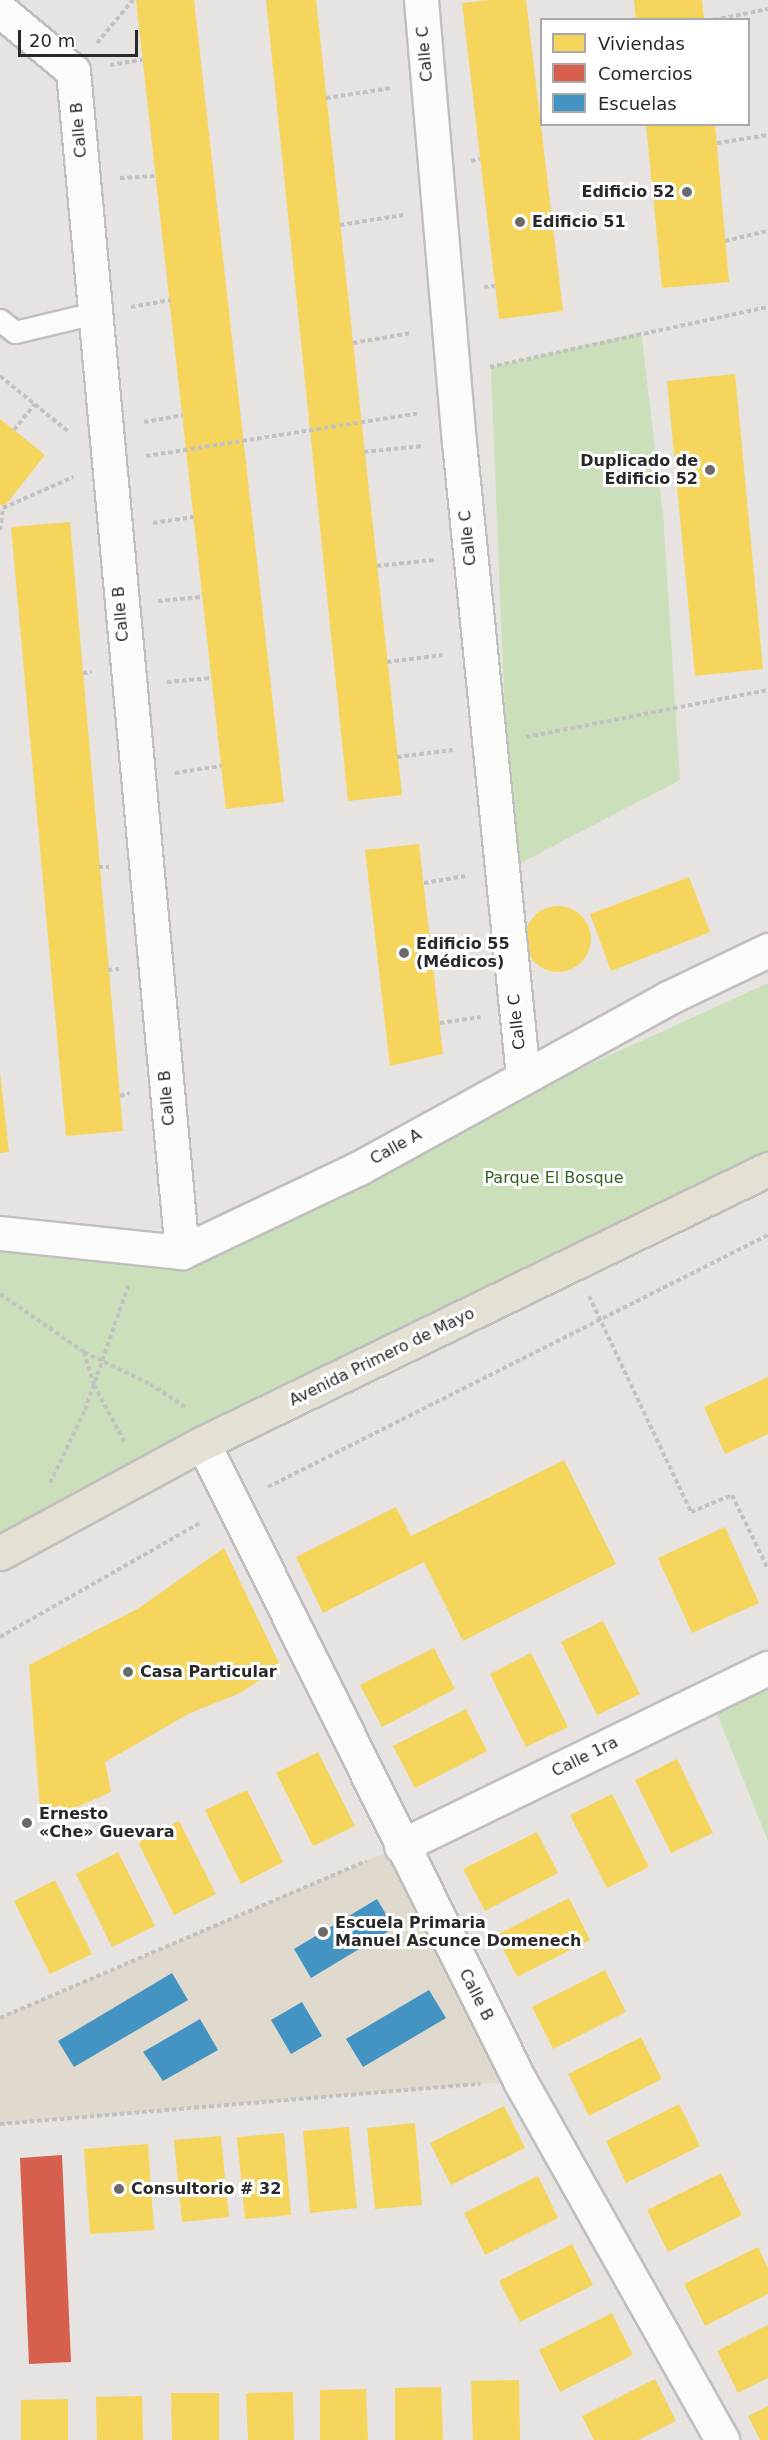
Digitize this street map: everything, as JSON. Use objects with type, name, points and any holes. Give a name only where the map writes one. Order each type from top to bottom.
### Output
[{"type":"main road","name":"Avenida Primero de Mayo","points":[[0,1553],[203,1443],[768,1169]]},
{"type":"street","name":"Calle C","points":[[421,0],[459,442],[523,1076]]},
{"type":"street","points":[[0,10],[73,71]]},
{"type":"street","name":"Calle B","points":[[73,71],[182,1252]]},
{"type":"street","name":"Calle A","points":[[182,1252],[359,1168],[668,998],[768,950]]},
{"type":"street","points":[[0,1233],[182,1252]]},
{"type":"street","name":"Calle B","points":[[203,1443],[232,1506],[520,2081],[722,2440]]},
{"type":"street","name":"Calle 1ra","points":[[401,1846],[768,1668]]},
{"type":"lane","points":[[0,320],[15,332],[95,313]]},
{"type":"path","points":[[73,71],[133,0]]},
{"type":"path","points":[[724,18],[768,9]]},
{"type":"path","points":[[327,98],[428,82]]},
{"type":"path","points":[[717,143],[768,135]]},
{"type":"path","points":[[340,225],[413,214]]},
{"type":"path","points":[[725,241],[768,231]]},
{"type":"path","points":[[641,333],[768,307]]},
{"type":"path","points":[[353,343],[449,326]]},
{"type":"path","points":[[14,430],[35,404]]},
{"type":"path","points":[[364,452],[459,442]]},
{"type":"path","points":[[0,530],[3,508],[108,462]]},
{"type":"path","points":[[377,567],[470,556]]},
{"type":"path","points":[[387,662],[452,654]]},
{"type":"path","points":[[519,738],[768,690]]},
{"type":"path","points":[[397,757],[462,749]]},
{"type":"path","points":[[137,779],[221,766]]},
{"type":"path","points":[[0,1637],[232,1506],[768,1235]]},
{"type":"path","points":[[576,1264],[599,1320],[691,1512],[732,1495],[768,1569]]},
{"type":"path","points":[[44,1494],[94,1385],[132,1275]]},
{"type":"path","points":[[0,1294],[102,1363],[150,1384],[194,1412]]},
{"type":"path","points":[[84,1352],[94,1385],[114,1418],[127,1449]]},
{"type":"path","points":[[0,2018],[401,1846]]},
{"type":"path","points":[[0,2124],[520,2081]]},
{"type":"shaded area","name":"Escuela Primaria Manuel Ascunce Domenech","points":[[401,1846],[520,2081],[0,2124],[0,2018]]},
{"type":"green space","points":[[641,332],[663,515],[680,780],[511,868],[491,367]]},
{"type":"green space","name":"Parque El Bosque","points":[[768,983],[768,1165],[0,1540],[0,1246],[182,1251]]},
{"type":"green space","points":[[768,1668],[768,1841],[710,1696]]},
{"type":"building: Viviendas","points":[[136,0],[194,0],[284,802],[226,809]]},
{"type":"building: Viviendas","points":[[266,0],[316,0],[402,795],[348,801]]},
{"type":"building: Viviendas","name":"Edificio 51","points":[[526,0],[563,311],[499,319],[462,3]]},
{"type":"building: Viviendas","points":[[634,0],[702,0],[704,18],[636,18]]},
{"type":"building: Viviendas","name":"Edificio 52","points":[[646,126],[715,126],[729,282],[662,288]]},
{"type":"building: Viviendas","name":"Duplicado de Edificio 52","points":[[735,374],[763,669],[695,676],[667,381]]},
{"type":"building: Viviendas","points":[[0,419],[45,455],[4,507],[0,504]]},
{"type":"building: Viviendas","points":[[70,522],[123,1131],[66,1136],[11,527]]},
{"type":"building: Viviendas","name":"Edificio 55 (Médicos)","points":[[419,844],[443,1054],[390,1066],[365,850]]},
{"type":"building: Viviendas","points":[[689,877],[710,932],[611,971],[590,914]]},
{"type":"building: Viviendas","points":[[558,906],[571,908],[581,916],[589,926],[591,939],[589,952],[581,962],[571,970],[558,972],[545,970],[535,962],[527,952],[525,939],[527,926],[535,916],[545,908]]},
{"type":"building: Viviendas","points":[[0,1072],[9,1152],[0,1153]]},
{"type":"building: Viviendas","points":[[768,1377],[768,1434],[725,1454],[704,1407]]},
{"type":"building: Viviendas","points":[[564,1460],[616,1564],[463,1641],[424,1562],[323,1613],[296,1557],[396,1507],[411,1536]]},
{"type":"building: Viviendas","points":[[725,1527],[759,1603],[692,1633],[658,1558]]},
{"type":"building: Viviendas","points":[[224,1548],[281,1667],[238,1694],[190,1713],[105,1762],[111,1792],[41,1823],[29,1665],[139,1608]]},
{"type":"building: Viviendas","points":[[603,1621],[640,1694],[597,1715],[561,1642]]},
{"type":"building: Viviendas","points":[[434,1648],[455,1689],[382,1727],[360,1685]]},
{"type":"building: Viviendas","points":[[531,1653],[568,1727],[526,1747],[490,1674]]},
{"type":"building: Viviendas","points":[[466,1709],[487,1751],[415,1788],[393,1746]]},
{"type":"building: Viviendas","points":[[318,1752],[355,1826],[313,1846],[276,1773]]},
{"type":"building: Viviendas","points":[[677,1759],[713,1833],[671,1853],[635,1780]]},
{"type":"building: Viviendas","points":[[247,1790],[283,1862],[241,1884],[205,1810]]},
{"type":"building: Viviendas","points":[[612,1794],[649,1867],[607,1888],[570,1815]]},
{"type":"building: Viviendas","points":[[179,1821],[216,1894],[174,1915],[138,1842]]},
{"type":"building: Viviendas","points":[[537,1832],[558,1873],[485,1911],[463,1869]]},
{"type":"building: Viviendas","points":[[118,1852],[155,1926],[112,1947],[76,1874]]},
{"type":"building: Viviendas","points":[[55,1880],[92,1954],[50,1974],[14,1901]]},
{"type":"building: Viviendas","points":[[569,1898],[590,1940],[517,1977],[496,1935]]},
{"type":"building: Viviendas","points":[[605,1970],[626,2012],[553,2049],[532,2007]]},
{"type":"building: Viviendas","points":[[641,2037],[662,2079],[589,2116],[568,2074]]},
{"type":"building: Viviendas","points":[[679,2104],[700,2146],[626,2183],[606,2141]]},
{"type":"building: Viviendas","points":[[504,2106],[525,2148],[451,2185],[430,2143]]},
{"type":"building: Viviendas","points":[[415,2123],[422,2205],[375,2209],[367,2128]]},
{"type":"building: Viviendas","points":[[349,2127],[357,2208],[310,2213],[303,2131]]},
{"type":"building: Viviendas","points":[[284,2133],[291,2215],[245,2219],[237,2137]]},
{"type":"building: Viviendas","points":[[221,2136],[229,2217],[182,2222],[174,2140]]},
{"type":"building: Viviendas","name":"Consultorio # 32","points":[[148,2144],[154,2230],[90,2234],[84,2149]]},
{"type":"building: Viviendas","points":[[721,2173],[742,2215],[668,2252],[647,2210]]},
{"type":"building: Viviendas","points":[[538,2176],[558,2218],[485,2255],[464,2213]]},
{"type":"building: Viviendas","points":[[572,2244],[593,2285],[520,2322],[499,2281]]},
{"type":"building: Viviendas","points":[[758,2247],[768,2268],[768,2294],[705,2326],[684,2284]]},
{"type":"building: Viviendas","points":[[612,2313],[633,2355],[560,2392],[539,2350]]},
{"type":"building: Viviendas","points":[[768,2325],[768,2378],[738,2393],[717,2351]]},
{"type":"building: Viviendas","points":[[655,2379],[676,2421],[638,2440],[594,2440],[582,2416]]},
{"type":"building: Viviendas","points":[[519,2380],[520,2440],[473,2440],[471,2381]]},
{"type":"building: Viviendas","points":[[441,2387],[443,2440],[395,2440],[395,2388]]},
{"type":"building: Viviendas","points":[[366,2389],[368,2440],[320,2440],[320,2390]]},
{"type":"building: Viviendas","points":[[293,2392],[294,2440],[248,2440],[246,2393]]},
{"type":"building: Viviendas","points":[[171,2393],[219,2393],[219,2440],[172,2440]]},
{"type":"building: Viviendas","points":[[142,2396],[143,2440],[97,2440],[96,2397]]},
{"type":"building: Viviendas","points":[[68,2399],[68,2440],[21,2440],[21,2400]]},
{"type":"building: Viviendas","points":[[768,2406],[768,2440],[760,2440],[748,2416]]},
{"type":"building: Comercios","points":[[62,2155],[71,2362],[29,2364],[20,2158]]},
{"type":"building: Escuelas","points":[[377,1899],[394,1928],[311,1978],[294,1949]]},
{"type":"building: Escuelas","points":[[172,1973],[188,2000],[74,2067],[58,2041]]},
{"type":"building: Escuelas","points":[[429,1990],[446,2018],[363,2067],[346,2039]]},
{"type":"building: Escuelas","points":[[302,2002],[322,2036],[291,2054],[271,2020]]},
{"type":"building: Escuelas","points":[[200,2019],[218,2050],[163,2081],[143,2052]]},
{"type":"place","name":"Edificio 52","points":[[687,192]]},
{"type":"place","name":"Edificio 51","points":[[520,222]]},
{"type":"place","name":"Duplicado de Edificio 52","points":[[710,470]]},
{"type":"place","name":"Edificio 55 (Médicos)","points":[[404,953]]},
{"type":"place","name":"Casa Particular","points":[[128,1672]]},
{"type":"place","name":"Ernesto «Che» Guevara","points":[[27,1823]]},
{"type":"place","name":"Escuela Primaria Manuel Ascunce Domenech","points":[[323,1932]]},
{"type":"place","name":"Consultorio # 32","points":[[119,2189]]}]
